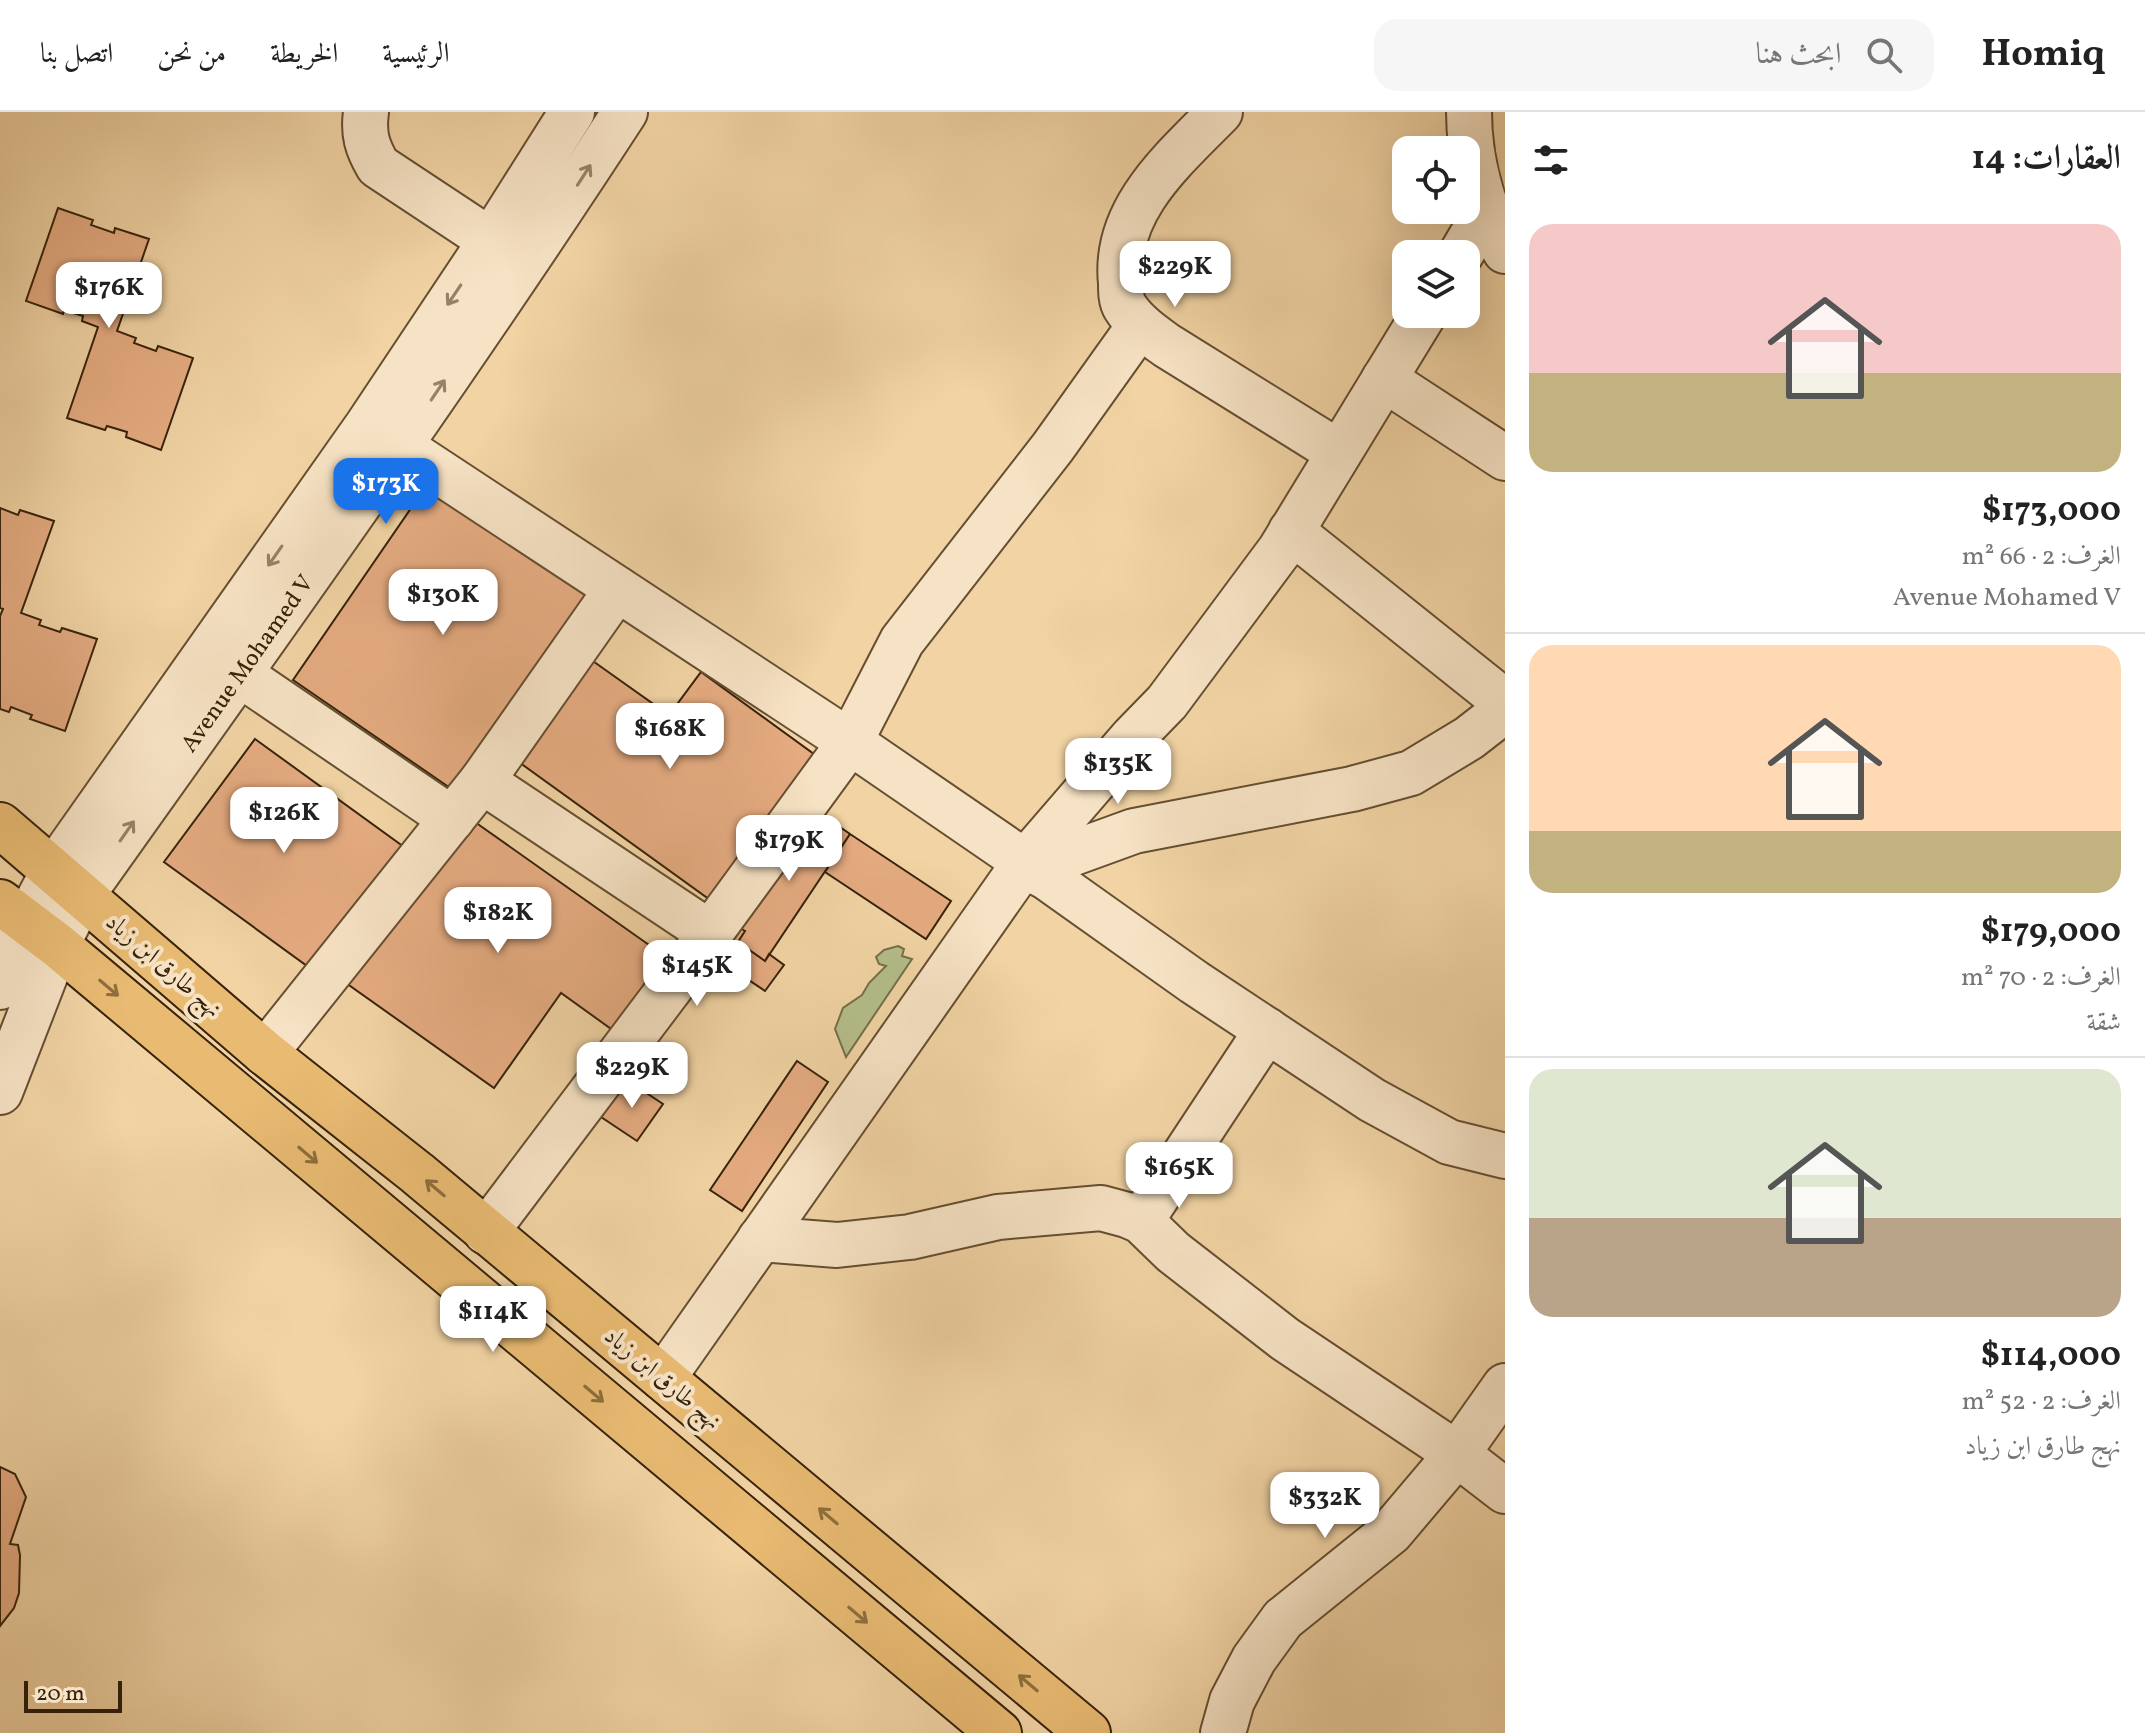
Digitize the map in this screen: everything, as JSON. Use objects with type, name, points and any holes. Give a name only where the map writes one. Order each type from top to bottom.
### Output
[{"type":"main road","name":"نهج طارق ابن زياد","points":[[0,825],[265,1053],[417,1173],[1088,1733]]},
{"type":"main road","points":[[28,923],[999,1733]]},
{"type":"street","points":[[366,112],[364,130],[367,148],[378,166],[509,252]]},
{"type":"street","name":"Avenue Mohamed V","points":[[28,923],[68,882],[223,663],[400,446],[476,332],[572,112]]},
{"type":"street","name":"Avenue Mohamed V","points":[[223,663],[367,426],[625,112]]},
{"type":"street","points":[[1220,112],[1152,182],[1127,228],[1119,270],[1123,305],[1140,325],[1166,345],[1338,452]]},
{"type":"street","points":[[1469,112],[1469,143],[1487,210],[1505,251]]},
{"type":"street","points":[[1469,240],[1487,210]]},
{"type":"street","points":[[486,1232],[850,742],[902,641],[1053,447],[1140,325]]},
{"type":"street","points":[[663,1378],[760,1239],[1034,868],[1133,737],[1167,702],[1280,550],[1415,328]]},
{"type":"street","points":[[1384,379],[1505,458]]},
{"type":"street","points":[[400,446],[850,742],[1372,1100],[1449,1142],[1505,1156]]},
{"type":"street","points":[[1291,531],[1505,702]]},
{"type":"street","points":[[265,1053],[482,781],[617,589]]},
{"type":"street","points":[[223,663],[452,819]]},
{"type":"street","points":[[1034,868],[1134,831],[1352,789],[1411,773],[1469,738],[1505,710]]},
{"type":"street","points":[[482,781],[710,933]]},
{"type":"street","points":[[0,987],[28,923]]},
{"type":"street","points":[[0,1092],[28,923]]},
{"type":"street","points":[[1141,1221],[1267,1030]]},
{"type":"street","points":[[760,1239],[837,1245],[910,1237],[998,1217],[1101,1208],[1141,1221],[1173,1252],[1285,1339],[1457,1454],[1505,1491]]},
{"type":"street","points":[[1223,1733],[1232,1701],[1254,1659],[1283,1619],[1391,1532],[1457,1454],[1505,1386]]},
{"type":"green space","points":[[898,946],[904,949],[902,956],[912,959],[846,1057],[835,1029],[843,1008],[862,995],[886,966],[879,964],[876,957],[884,950]]},
{"type":"building","points":[[58,208],[93,220],[91,225],[114,233],[115,228],[149,239],[117,331],[136,338],[134,343],[156,351],[158,346],[193,358],[161,450],[126,437],[127,432],[107,426],[105,430],[67,418],[98,327],[82,321],[83,316],[64,310],[63,314],[26,301]]},
{"type":"building","points":[[429,482],[593,594],[456,792],[293,680]]},
{"type":"building","points":[[0,508],[18,515],[20,510],[54,521],[21,613],[41,620],[39,625],[60,632],[62,628],[97,639],[65,731],[30,719],[32,715],[11,707],[9,712],[0,709],[0,616],[3,609],[0,608]]},
{"type":"building","points":[[590,659],[669,715],[701,672],[818,757],[713,902],[516,760]]},
{"type":"building","points":[[255,739],[404,847],[314,971],[164,862]]},
{"type":"building","points":[[811,807],[850,834],[765,961],[738,942],[745,931],[732,923]]},
{"type":"building","points":[[465,815],[666,957],[614,1031],[561,993],[494,1088],[346,983]]},
{"type":"building","points":[[850,834],[951,901],[926,939],[825,872]]},
{"type":"building","points":[[732,923],[745,931],[738,942],[765,961],[769,954],[784,965],[765,991],[710,954]]},
{"type":"building","points":[[797,1061],[828,1082],[742,1211],[710,1190]]},
{"type":"building","points":[[627,1080],[663,1104],[637,1141],[601,1117]]},
{"type":"building","points":[[0,1467],[15,1474],[26,1497],[10,1544],[18,1545],[20,1555],[19,1593],[14,1608],[0,1626]]}]
